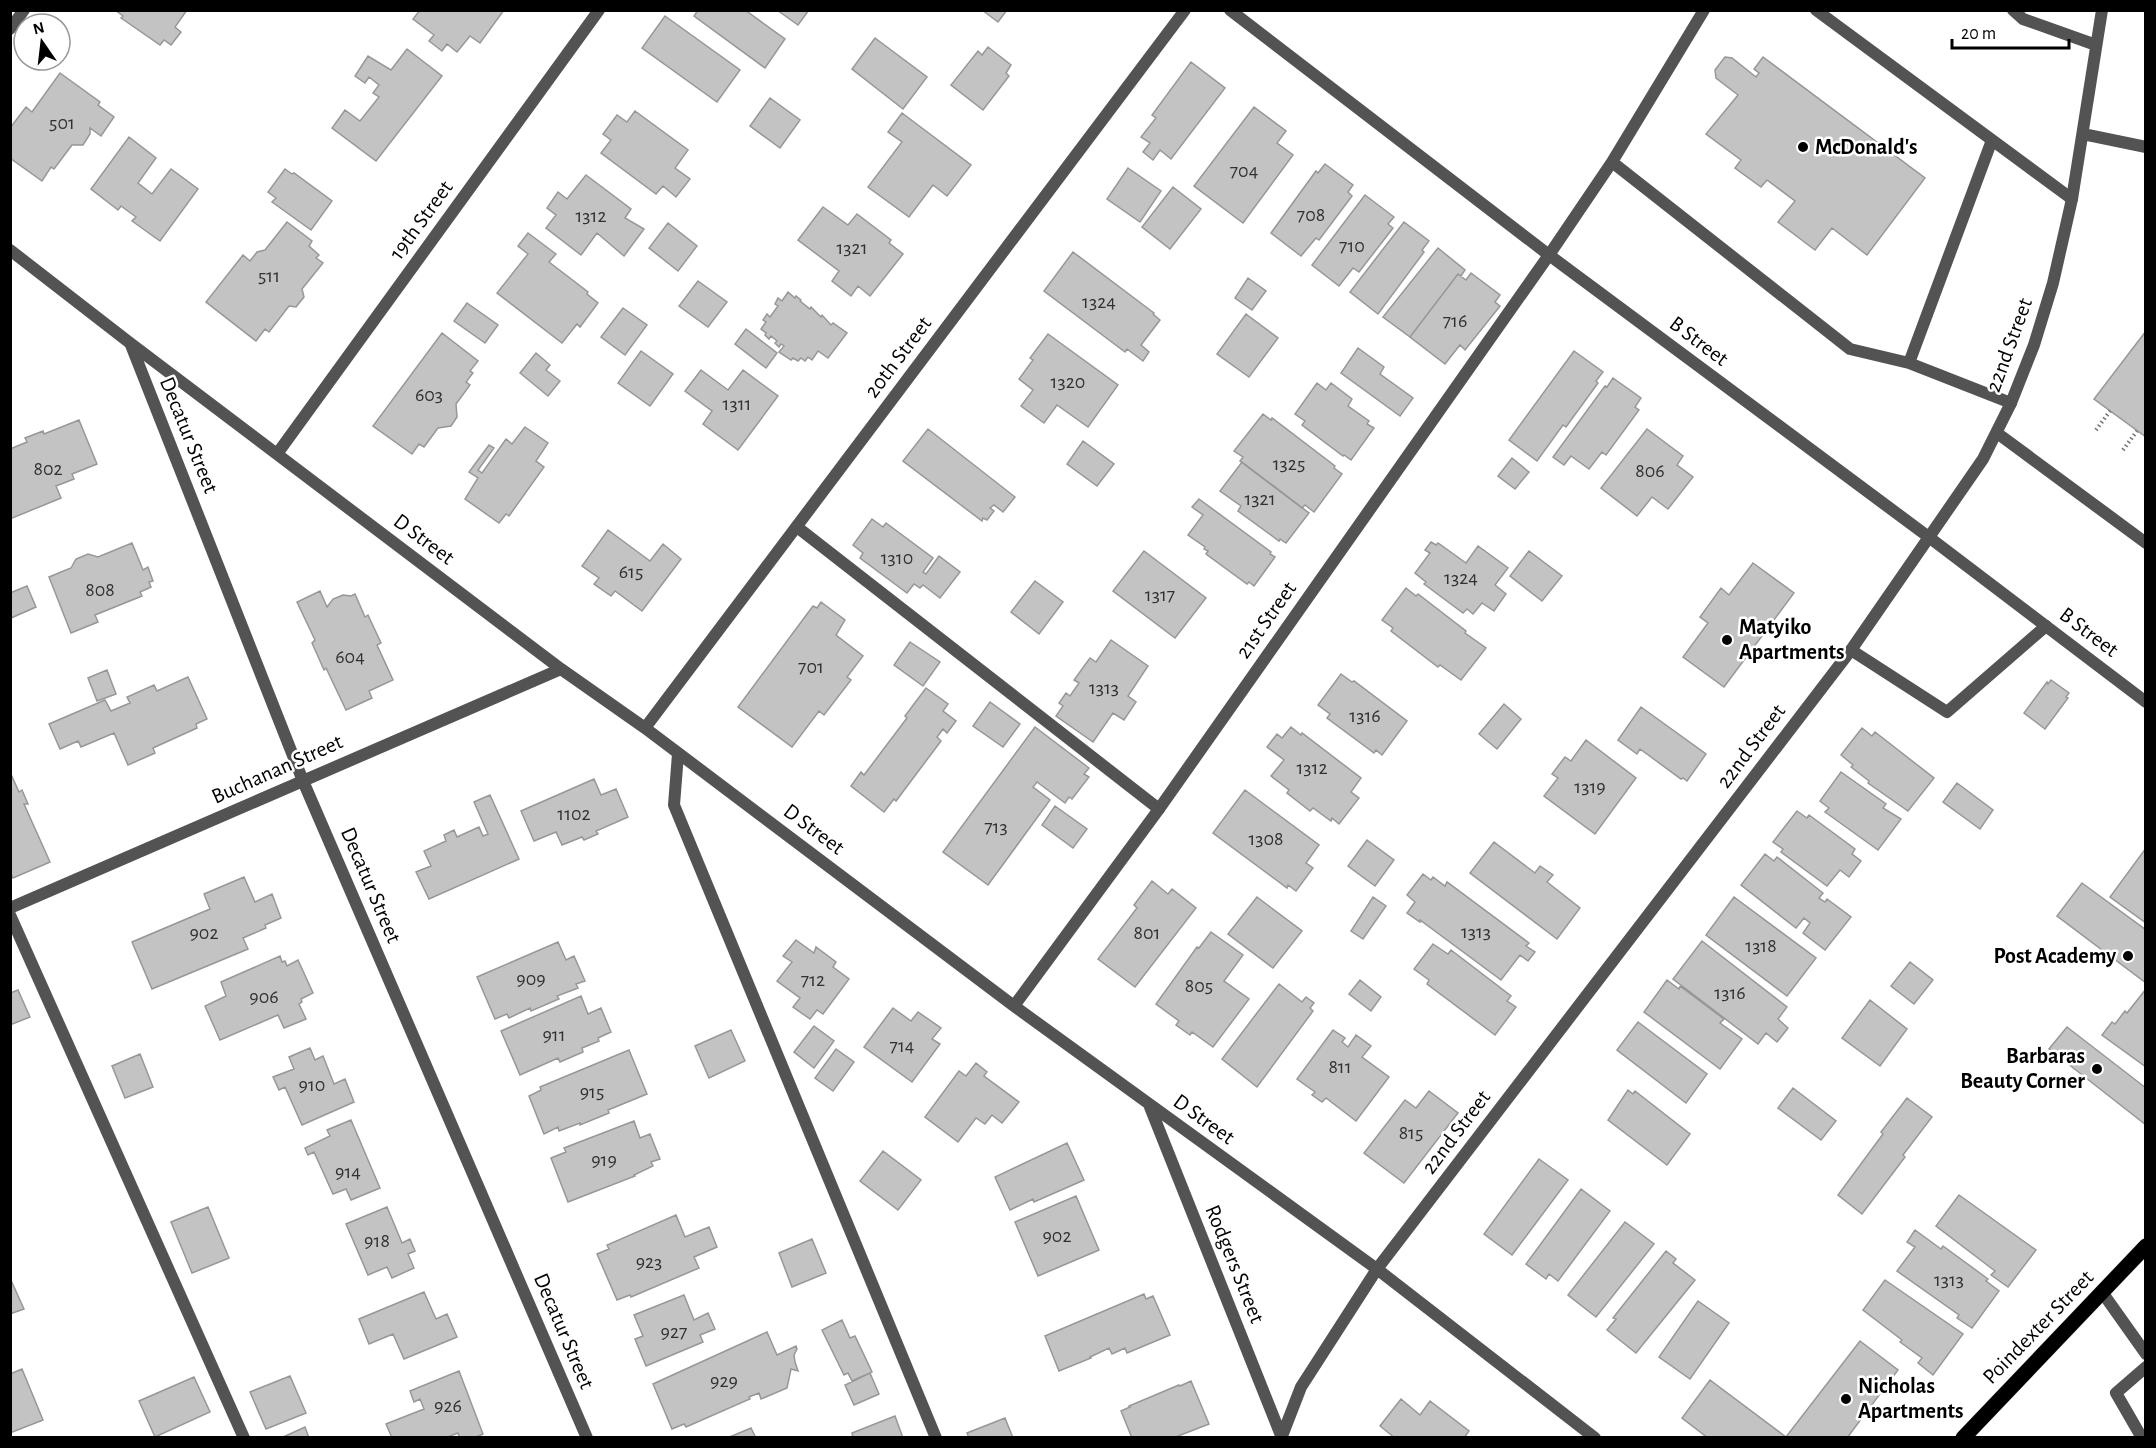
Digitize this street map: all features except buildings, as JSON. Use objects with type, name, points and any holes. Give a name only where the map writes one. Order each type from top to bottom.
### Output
[{"type":"main road","name":"Poindexter Street","points":[[1971,1434],[2145,1246]]},
{"type":"street","points":[[10,29],[24,10]]},
{"type":"street","name":"19th Street","points":[[277,454],[599,10]]},
{"type":"street","name":"20th Street","points":[[645,728],[1185,10]]},
{"type":"street","name":"B Street","points":[[1230,10],[1549,255],[1930,538],[2145,702]]},
{"type":"street","name":"21st Street","points":[[1014,1006],[1159,809],[1549,255],[1612,162],[1704,10]]},
{"type":"street","points":[[1816,10],[2072,198]]},
{"type":"street","points":[[2013,10],[2023,18],[2096,45]]},
{"type":"street","name":"22nd Street","points":[[1281,1437],[1301,1387],[1377,1269],[1851,650],[1983,459],[2011,403],[2034,345],[2053,283],[2072,198],[2102,10]]},
{"type":"street","points":[[2083,134],[2145,147]]},
{"type":"street","points":[[1909,363],[1992,140]]},
{"type":"street","points":[[1612,162],[1850,349],[1909,363],[2011,403]]},
{"type":"street","name":"D Street","points":[[10,250],[130,344],[561,669],[645,728],[1149,1106],[1377,1269],[1595,1437]]},
{"type":"street","name":"Decatur Street","points":[[130,344],[303,781],[587,1437]]},
{"type":"street","points":[[1997,433],[2145,543]]},
{"type":"street","points":[[797,527],[1159,809]]},
{"type":"street","points":[[1851,650],[1947,712],[2046,626]]},
{"type":"street","name":"Buchanan Street","points":[[10,908],[561,669]]},
{"type":"street","points":[[678,754],[674,806],[936,1437]]},
{"type":"street","points":[[10,915],[244,1437]]},
{"type":"street","name":"Rodgers Street","points":[[1149,1106],[1281,1437]]},
{"type":"street","points":[[2102,1292],[2145,1354]]},
{"type":"street","points":[[2142,1437],[2116,1393],[2145,1367]]},
{"type":"path","points":[[2096,430],[2110,411]]},
{"type":"path","points":[[2123,450],[2137,431]]},
{"type":"place","name":"McDonald's","points":[[1803,147]]},
{"type":"place","name":"Matyiko Apartments","points":[[1727,640]]},
{"type":"place","name":"Post Academy","points":[[2128,956]]},
{"type":"place","name":"Barbaras Beauty Corner","points":[[2097,1069]]},
{"type":"place","name":"Nicholas Apartments","points":[[1846,1399]]}]
